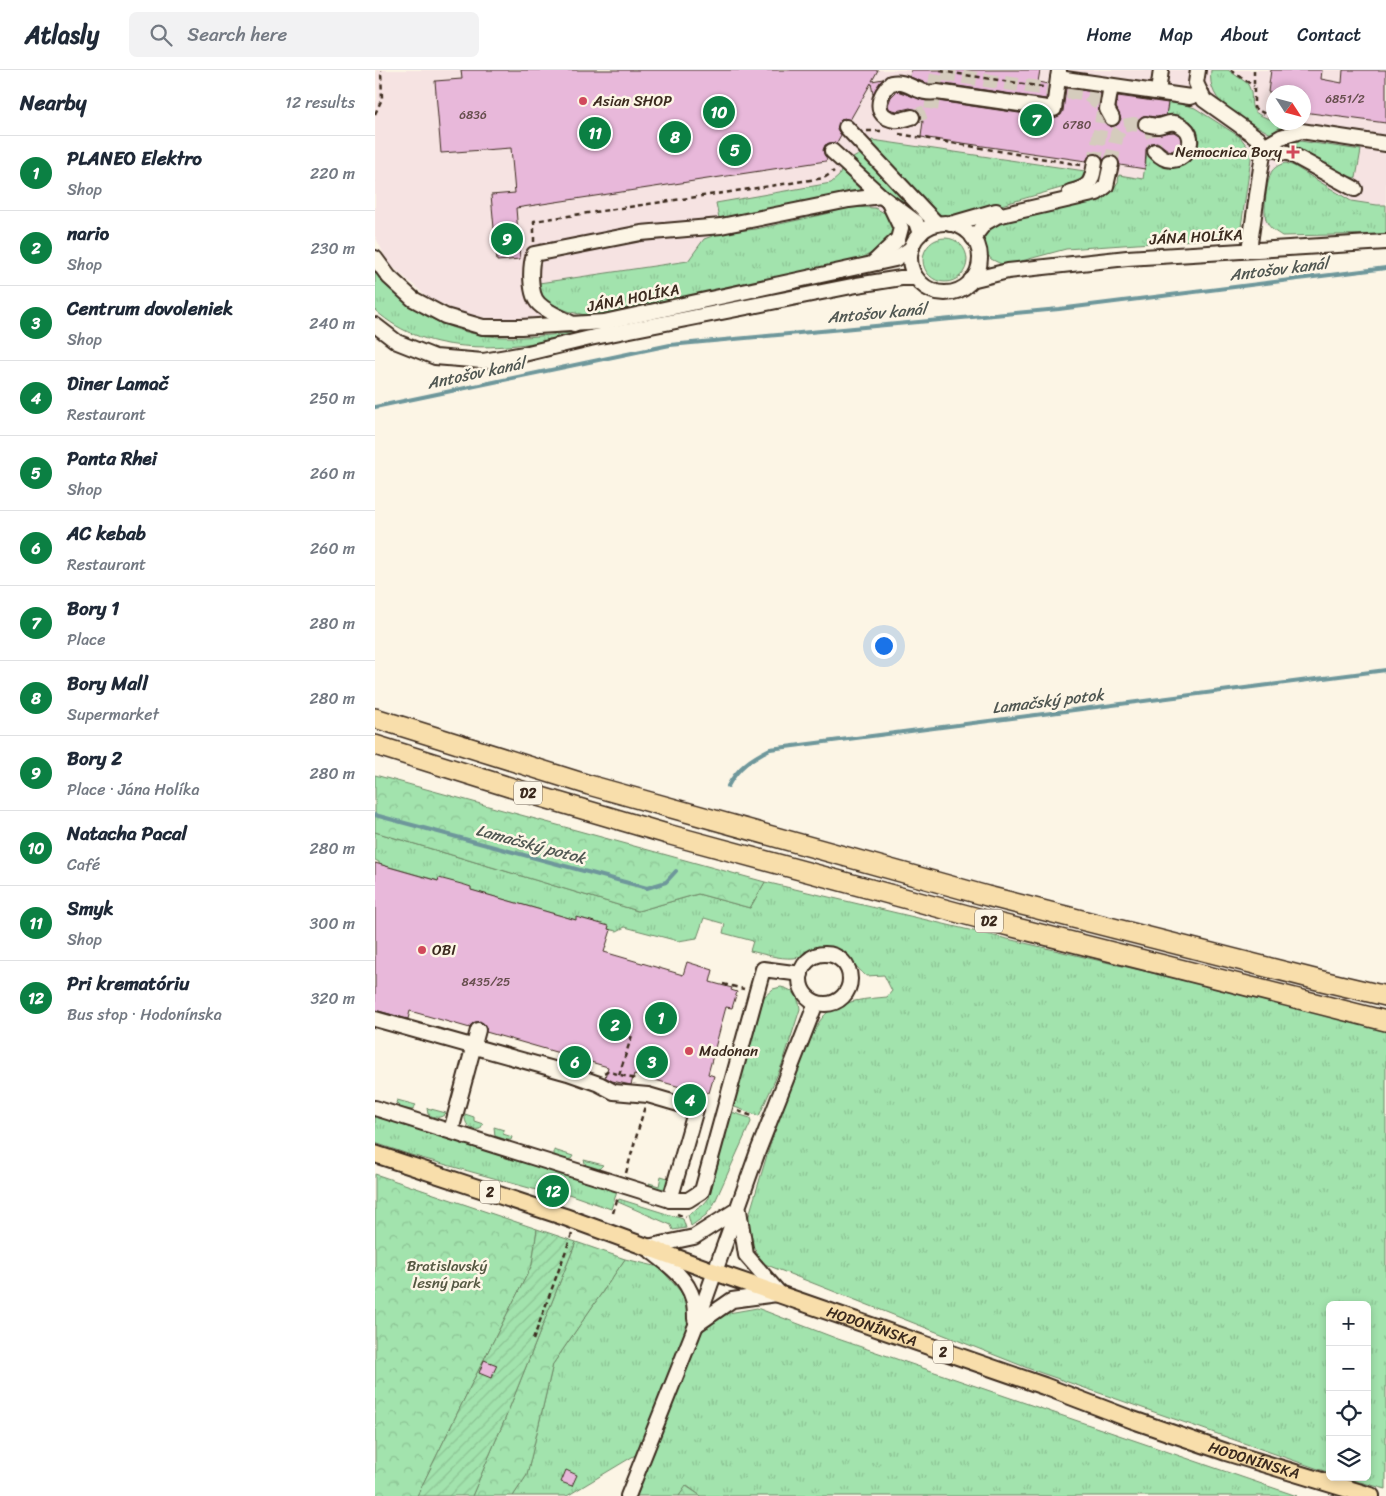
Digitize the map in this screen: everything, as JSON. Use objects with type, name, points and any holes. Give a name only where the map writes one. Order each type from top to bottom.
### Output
[{"type":"highway","name":"D2","points":[[375,718],[599,788],[987,896],[1386,996]]},
{"type":"highway","name":"D2","points":[[375,744],[538,796],[676,836],[999,923],[1386,1020]]},
{"type":"main road","name":"HODONÍNSKA","points":[[375,1154],[577,1221],[715,1272],[1226,1452],[1371,1496]]},
{"type":"street","points":[[1158,92],[1161,70]]},
{"type":"street","points":[[1197,70],[1196,83],[1204,100],[1259,139],[1264,147],[1249,250]]},
{"type":"street","points":[[912,117],[896,120],[883,113],[879,100],[881,94],[891,83],[897,81],[904,82],[911,88],[928,94],[937,92],[1054,109],[1058,74],[1111,86],[1190,97],[1201,93]]},
{"type":"street","points":[[1111,86],[1107,108],[1112,118]]},
{"type":"street","points":[[1146,124],[1157,126],[1170,122],[1179,124],[1186,128],[1189,134],[1191,142],[1189,149],[1184,156],[1178,159],[1166,160],[1155,151]]},
{"type":"street","points":[[846,126],[944,224],[965,230],[973,238],[979,255],[978,268],[971,280],[960,289],[945,293],[931,290],[916,278],[910,261],[912,248],[920,234],[929,227],[944,224],[1083,189],[1091,180],[1092,164]]},
{"type":"street","points":[[1264,147],[1281,136],[1301,131],[1386,144]]},
{"type":"street","points":[[1264,147],[1291,154],[1355,189]]},
{"type":"street","points":[[837,155],[885,200],[916,222],[920,234]]},
{"type":"street","points":[[973,238],[985,223],[997,216],[1097,193],[1106,186],[1111,164]]},
{"type":"street","points":[[574,324],[541,306],[535,300],[530,264],[534,254],[641,233],[721,226],[849,200],[885,200]]},
{"type":"street","points":[[870,265],[898,239],[901,228],[885,200]]},
{"type":"street","name":"JÁNA HOLÍKA","points":[[971,280],[1008,271],[1127,258],[1386,242]]},
{"type":"street","name":"JÁNA HOLÍKA","points":[[375,258],[389,277],[413,299],[445,316],[483,327],[521,328],[604,322],[895,259],[912,248]]},
{"type":"street","points":[[979,255],[991,265],[1008,271]]},
{"type":"street","name":"JÁNA HOLÍKA","points":[[375,325],[397,342],[435,357],[483,361],[857,285],[901,278],[916,278]]},
{"type":"street","points":[[823,954],[831,954],[839,957],[849,969],[850,985],[847,993],[841,1000],[833,1004],[824,1005],[816,1003],[805,994],[801,988],[801,974],[809,960],[823,954]]},
{"type":"street","points":[[375,1108],[670,1200],[689,1200],[702,1191],[763,969],[801,974]]},
{"type":"street","points":[[628,1496],[696,1325],[758,1151],[816,1003]]},
{"type":"street","points":[[375,1019],[568,1073],[599,1084],[614,1092],[648,1095],[696,1109],[670,1200]]},
{"type":"street","points":[[451,1131],[478,1030]]},
{"type":"street","points":[[647,1247],[694,1237],[738,1209]]},
{"type":"street","points":[[738,1209],[746,1254],[779,1294]]},
{"type":"street","points":[[647,1247],[676,1271],[689,1289],[694,1300],[696,1325]]},
{"type":"street","points":[[696,1325],[732,1300],[779,1294]]},
{"type":"path","points":[[375,114],[382,99],[381,70]]},
{"type":"path","points":[[1231,70],[1254,86]]},
{"type":"path","points":[[1253,70],[1254,108],[1266,114]]},
{"type":"path","points":[[940,71],[1043,87]]},
{"type":"path","points":[[857,138],[866,131],[877,130],[887,132]]},
{"type":"path","points":[[896,134],[1092,164]]},
{"type":"path","points":[[534,254],[534,221],[824,178],[833,173],[837,155]]},
{"type":"path","points":[[619,1075],[633,1032]]},
{"type":"path","points":[[732,1109],[755,1117]]},
{"type":"path","points":[[613,1212],[619,1195]]},
{"type":"path","points":[[533,1340],[577,1221]]},
{"type":"shaded area","points":[[376,70],[1386,70],[1386,234],[1280,234],[1196,181],[1144,179],[872,140],[870,142],[936,212],[895,225],[875,208],[850,207],[756,229],[721,233],[704,239],[689,261],[539,283],[564,311],[577,314],[502,321],[460,313],[426,296],[388,263],[375,236],[375,105],[377,99]]},
{"type":"green space","points":[[1211,70],[1228,70],[1247,83],[1253,109],[1256,113],[1266,117],[1266,130],[1284,130],[1276,135],[1269,133],[1238,116],[1221,102],[1214,93],[1211,82]]},
{"type":"green space","points":[[1168,100],[1195,108],[1240,137],[1250,150],[1251,159],[1241,227],[1222,238],[1066,249],[1014,263],[1001,264],[991,259],[984,249],[984,238],[989,229],[1000,221],[1110,194],[1118,182],[1119,175],[1143,179],[1147,153],[1171,166],[1183,165],[1191,159],[1197,151],[1199,141],[1197,131],[1191,122],[1181,117],[1166,116]]},
{"type":"green space","points":[[872,140],[1085,171],[1080,182],[1075,184],[952,219],[936,212],[870,142]]},
{"type":"green space","points":[[1300,141],[1361,150],[1356,178],[1346,176],[1291,145],[1291,143]]},
{"type":"green space","points":[[860,154],[927,223],[921,227],[915,215],[855,164],[853,158]]},
{"type":"green space","points":[[1286,163],[1351,201],[1386,205],[1386,234],[1282,236],[1275,232],[1270,227],[1266,218],[1267,189],[1272,171],[1279,165]]},
{"type":"green space","points":[[841,171],[863,192],[847,193],[774,211],[719,218],[716,203],[831,183],[839,176]]},
{"type":"green space","points":[[850,207],[875,208],[892,217],[893,226],[887,241],[881,247],[850,263],[609,315],[574,313],[558,307],[542,297],[539,283],[688,261],[704,239],[721,233],[756,229]]},
{"type":"green space","points":[[941,238],[949,238],[961,244],[967,260],[961,276],[949,282],[941,282],[929,276],[923,264],[923,256],[929,244]]},
{"type":"green space","points":[[375,273],[388,287],[417,310],[450,327],[486,336],[530,337],[571,333],[574,335],[497,347],[444,343],[419,337],[396,326],[375,310]]},
{"type":"green space","points":[[375,775],[765,882],[750,908],[698,894],[638,911],[375,832]]},
{"type":"green space","points":[[375,832],[638,911],[698,894],[750,908],[765,882],[1386,1028],[1386,1489],[1356,1481],[1371,1481],[1371,1301],[1326,1301],[1326,1472],[1030,1369],[762,1263],[747,1234],[748,1219],[775,1129],[791,1084],[822,1018],[828,1012],[841,1005],[864,999],[887,997],[892,991],[884,975],[866,976],[844,955],[831,948],[820,949],[793,958],[777,957],[750,951],[753,941],[723,933],[725,924],[704,918],[697,938],[678,941],[625,927],[617,931],[608,929],[608,926],[577,917],[576,920],[379,864],[375,860]]},
{"type":"green space","points":[[781,987],[795,994],[800,1009],[783,1062],[759,1116],[732,1106],[764,997],[773,989]]},
{"type":"green space","points":[[397,1100],[416,1105],[412,1110],[401,1108],[396,1103]]},
{"type":"green space","points":[[427,1108],[446,1113],[440,1117],[435,1117],[428,1114]]},
{"type":"green space","points":[[731,1112],[750,1118],[751,1122],[713,1206],[706,1215],[691,1226],[688,1215],[703,1205],[709,1198]]},
{"type":"green space","points":[[465,1114],[474,1117],[474,1121],[483,1124],[480,1129],[473,1129],[468,1126]]},
{"type":"green space","points":[[375,1116],[425,1129],[617,1192],[611,1209],[543,1185],[540,1191],[375,1143]]},
{"type":"green space","points":[[494,1127],[504,1130],[503,1134],[512,1137],[511,1140],[495,1136]]},
{"type":"green space","points":[[554,1150],[573,1156],[571,1159],[566,1160],[554,1156]]},
{"type":"green space","points":[[584,1160],[603,1165],[598,1170],[586,1166]]},
{"type":"green space","name":"Bratislavský lesný park","points":[[375,1174],[537,1229],[532,1265],[417,1496],[375,1496]]},
{"type":"green space","points":[[661,1176],[671,1179],[666,1191],[663,1192],[650,1187],[649,1183],[659,1186]]},
{"type":"green space","points":[[619,1199],[683,1219],[686,1228],[673,1230],[671,1225],[618,1202]]},
{"type":"green space","points":[[537,1229],[576,1242],[472,1496],[417,1496],[532,1265]]},
{"type":"green space","points":[[576,1242],[625,1259],[553,1364],[527,1475],[513,1496],[472,1496],[505,1419]]},
{"type":"green space","points":[[625,1259],[659,1267],[682,1293],[693,1336],[723,1314],[757,1308],[838,1339],[1297,1496],[701,1496],[687,1486],[679,1496],[637,1496],[637,1454],[567,1496],[513,1496],[527,1475],[553,1364]]},
{"type":"green space","points":[[686,1486],[701,1496],[679,1496]]},
{"type":"building","points":[[461,70],[878,70],[872,81],[883,79],[873,94],[871,83],[850,120],[844,118],[840,121],[837,129],[841,135],[836,144],[830,143],[825,145],[823,150],[827,158],[826,161],[516,208],[520,259],[497,261],[491,195],[515,193],[511,148],[441,153],[435,81],[462,79]]},
{"type":"building","points":[[911,70],[1040,70],[1038,82],[1048,84],[1046,99],[938,83],[926,83],[910,77]]},
{"type":"building","points":[[1271,70],[1322,70],[1321,79],[1342,83],[1343,70],[1386,70],[1386,123],[1311,113],[1311,85],[1269,85]]},
{"type":"building","points":[[1066,88],[1101,93],[1099,113],[1105,123],[1111,127],[1117,125],[1121,119],[1116,107],[1118,96],[1168,103],[1166,115],[1157,117],[1143,116],[1138,121],[1138,127],[1143,132],[1152,134],[1174,132],[1180,136],[1181,143],[1179,147],[1172,151],[1157,142],[1151,143],[1146,149],[1145,169],[1120,165],[1117,158],[1112,155],[1103,160],[1100,155],[1092,154],[1086,161],[921,137],[923,121],[919,122],[921,115],[918,111],[910,108],[897,111],[889,109],[888,105],[891,97],[897,91],[923,100],[1053,118],[1061,115],[1063,111]]},
{"type":"building","points":[[375,863],[438,881],[439,878],[465,885],[471,887],[471,890],[576,920],[576,917],[609,926],[608,929],[611,930],[604,952],[683,975],[687,962],[713,970],[710,982],[732,988],[731,990],[737,992],[732,1008],[726,1007],[708,1074],[714,1076],[709,1093],[703,1091],[699,1101],[681,1096],[684,1088],[634,1074],[631,1085],[612,1081],[605,1077],[608,1067],[486,1032],[484,1024],[480,1021],[472,1024],[470,1028],[410,1011],[408,1019],[375,1010]]},
{"type":"building","points":[[484,1360],[497,1365],[491,1378],[479,1373]]},
{"type":"building","points":[[566,1470],[577,1475],[572,1486],[561,1482]]},
{"type":"waterway","name":"Antošov kanál","points":[[375,407],[670,345],[1059,309],[1386,268]]},
{"type":"waterway","name":"Lamačský potok","points":[[728,786],[736,773],[746,764],[770,749],[1386,670]]},
{"type":"waterway","name":"Lamačský potok","points":[[375,815],[647,888],[666,882],[676,871]]},
{"type":"tunnel","points":[[912,117],[931,110],[937,73],[1088,95],[1099,103],[1103,112],[1095,162]]},
{"type":"tunnel","points":[[1111,164],[1117,134],[1123,126],[1133,124],[1149,127],[1153,136],[1155,151]]},
{"type":"place","name":"Asian SHOP","points":[[583,101]]},
{"type":"place","name":"Natacha Pacal","points":[[719,112]]},
{"type":"place","name":"Bory 1","points":[[1036,120]]},
{"type":"place","name":"Smyk","points":[[595,133]]},
{"type":"place","name":"Bory Mall","points":[[675,137]]},
{"type":"place","name":"Panta Rhei","points":[[735,150]]},
{"type":"place","name":"Nemocnica Bory","points":[[1293,152]]},
{"type":"place","name":"Bory 2","points":[[507,239]]},
{"type":"place","name":"OBI","points":[[422,950]]},
{"type":"place","name":"PLANEO Elektro","points":[[661,1018]]},
{"type":"place","name":"nario","points":[[615,1025]]},
{"type":"place","name":"Madonan","points":[[689,1051]]},
{"type":"place","name":"AC kebab","points":[[575,1062]]},
{"type":"place","name":"Centrum dovoleniek","points":[[652,1062]]},
{"type":"place","name":"Diner Lamač","points":[[690,1100]]},
{"type":"place","name":"Pri krematóriu","points":[[553,1191]]}]
